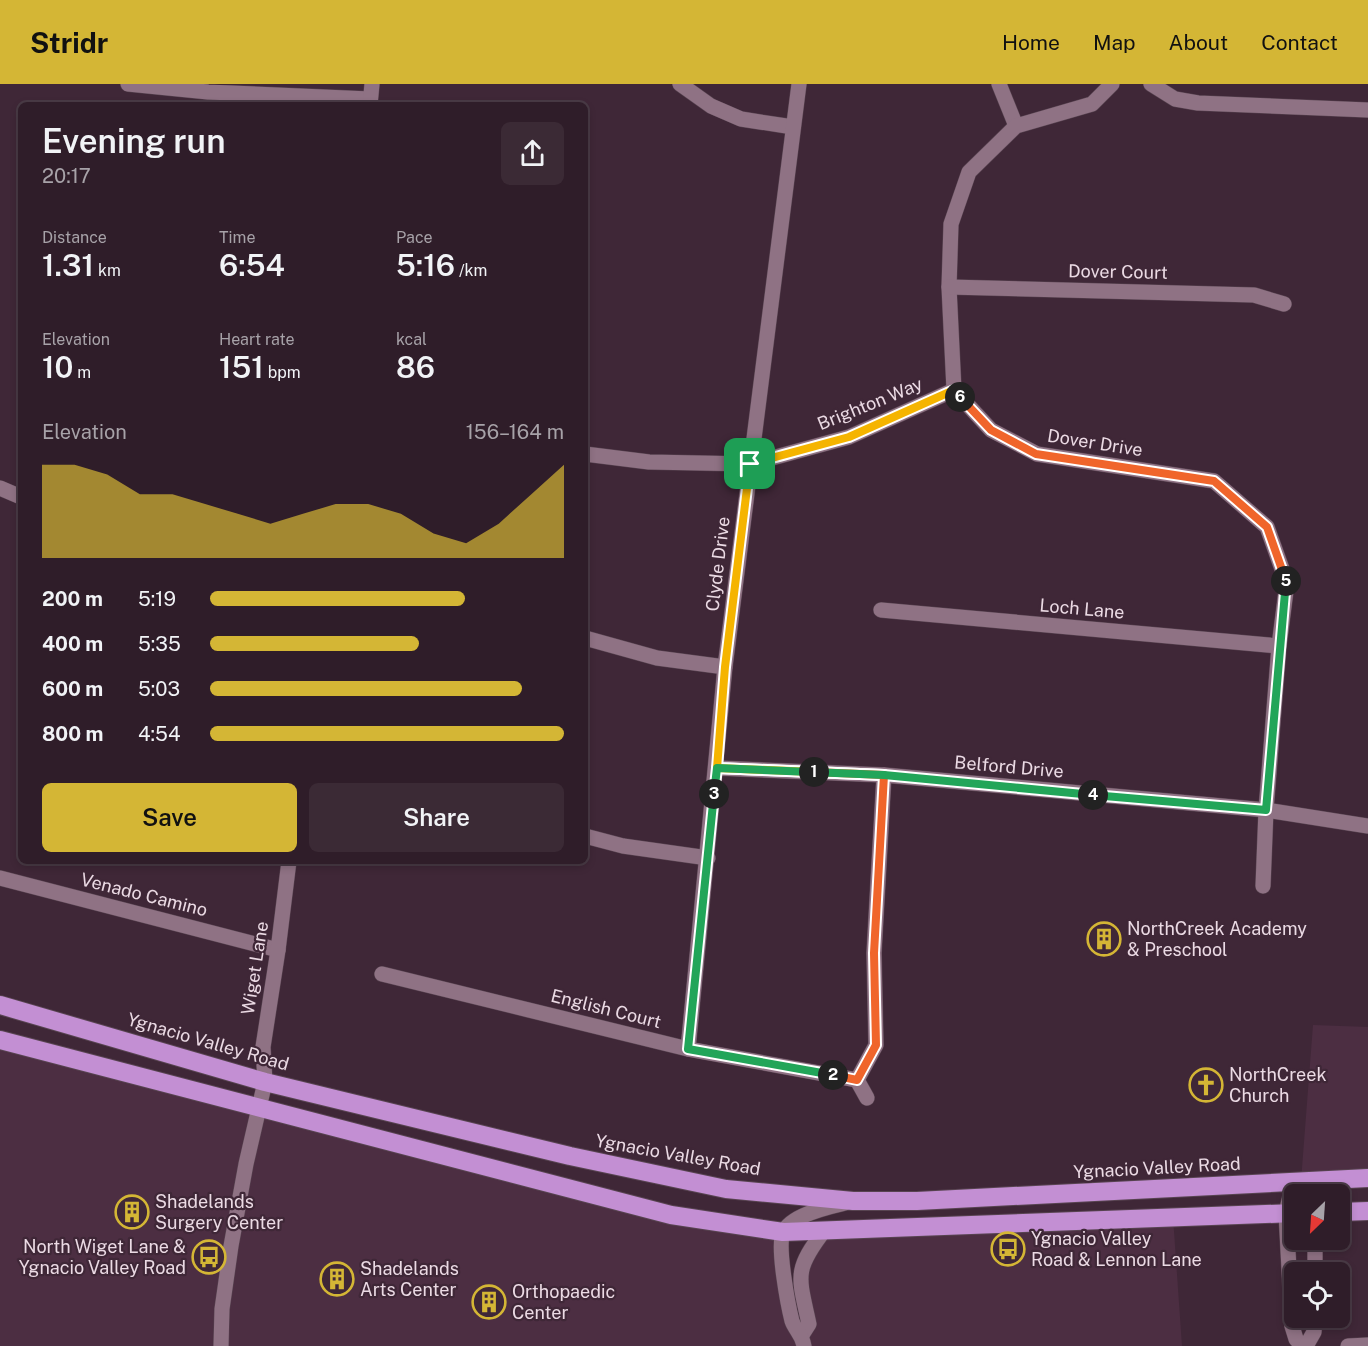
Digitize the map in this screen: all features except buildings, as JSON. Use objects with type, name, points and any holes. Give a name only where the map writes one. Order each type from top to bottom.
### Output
[{"type":"highway","name":"Ygnacio Valley Road","points":[[0,1005],[265,1082],[570,1156],[726,1188],[854,1201],[1284,1189]]},
{"type":"highway","points":[[0,1040],[671,1215],[783,1232],[1284,1213]]},
{"type":"highway","name":"Ygnacio Valley Road","points":[[1330,1184],[1368,1178]]},
{"type":"highway","points":[[1350,1212],[1368,1211]]},
{"type":"street","points":[[128,84],[371,96]]},
{"type":"street","points":[[680,84],[711,106],[741,119],[793,127]]},
{"type":"street","name":"Clyde Drive","points":[[688,1049],[725,667],[799,84]]},
{"type":"street","points":[[999,84],[1016,126]]},
{"type":"street","points":[[954,390],[949,287],[951,224],[969,172],[1016,126],[1092,104],[1112,84]]},
{"type":"street","points":[[1151,84],[1175,99],[1198,103],[1368,110]]},
{"type":"street","name":"Dover Court","points":[[949,287],[1254,295],[1284,304]]},
{"type":"street","name":"Brighton Way","points":[[588,454],[649,462],[750,464],[849,437],[954,390]]},
{"type":"street","name":"Dover Drive","points":[[954,390],[991,430],[1036,454],[1214,481],[1267,527],[1287,583],[1279,646],[1266,810],[1263,886]]},
{"type":"street","points":[[0,488],[18,496]]},
{"type":"street","name":"Loch Lane","points":[[881,610],[1279,646]]},
{"type":"street","points":[[588,640],[657,658],[725,667]]},
{"type":"street","name":"Belford Drive","points":[[717,768],[884,775],[1266,810],[1368,826]]},
{"type":"street","points":[[867,1098],[857,1080],[876,1045],[874,953],[884,775]]},
{"type":"street","points":[[588,837],[623,846],[708,858]]},
{"type":"street","name":"Wiget Lane","points":[[221,1346],[222,1309],[231,1246],[246,1164],[265,1082],[262,1047],[278,950],[289,864]]},
{"type":"street","name":"Venado Camino","points":[[0,878],[278,950]]},
{"type":"street","name":"English Court","points":[[382,974],[688,1049],[857,1080]]},
{"type":"street","points":[[803,1340],[793,1325],[781,1251],[783,1232],[793,1222],[818,1209],[854,1201]]},
{"type":"street","points":[[803,1340],[809,1324],[800,1272],[808,1252],[824,1231]]},
{"type":"street","points":[[1288,1250],[1292,1326],[1296,1339],[1304,1346],[1314,1328]]},
{"type":"street","points":[[1348,1346],[1368,1345]]},
{"type":"shaded area","points":[[1313,1025],[1368,1027],[1368,1178],[1301,1181]]},
{"type":"shaded area","points":[[0,1040],[671,1215],[783,1232],[781,1251],[802,1334],[801,1287],[824,1231],[1173,1217],[1182,1346],[0,1346]]},
{"type":"place","name":"NorthCreek Academy & Preschool","points":[[1104,939]]},
{"type":"place","name":"NorthCreek Church","points":[[1206,1085]]},
{"type":"place","name":"Shadelands Surgery Center","points":[[132,1212]]},
{"type":"place","name":"Ygnacio Valley Road & Lennon Lane","points":[[1008,1249]]},
{"type":"place","name":"North Wiget Lane & Ygnacio Valley Road","points":[[209,1257]]},
{"type":"place","name":"Shadelands Arts Center","points":[[337,1279]]},
{"type":"place","name":"Orthopaedic Center","points":[[489,1302]]},
{"type":"route","points":[[750,464],[725,667],[717,768],[884,775],[874,953],[876,1045],[857,1080],[688,1049],[717,768],[800,772],[884,775],[1266,810],[1279,646],[1287,583],[1267,527],[1214,481],[1036,454],[991,430],[954,390],[849,437],[750,464]]}]
